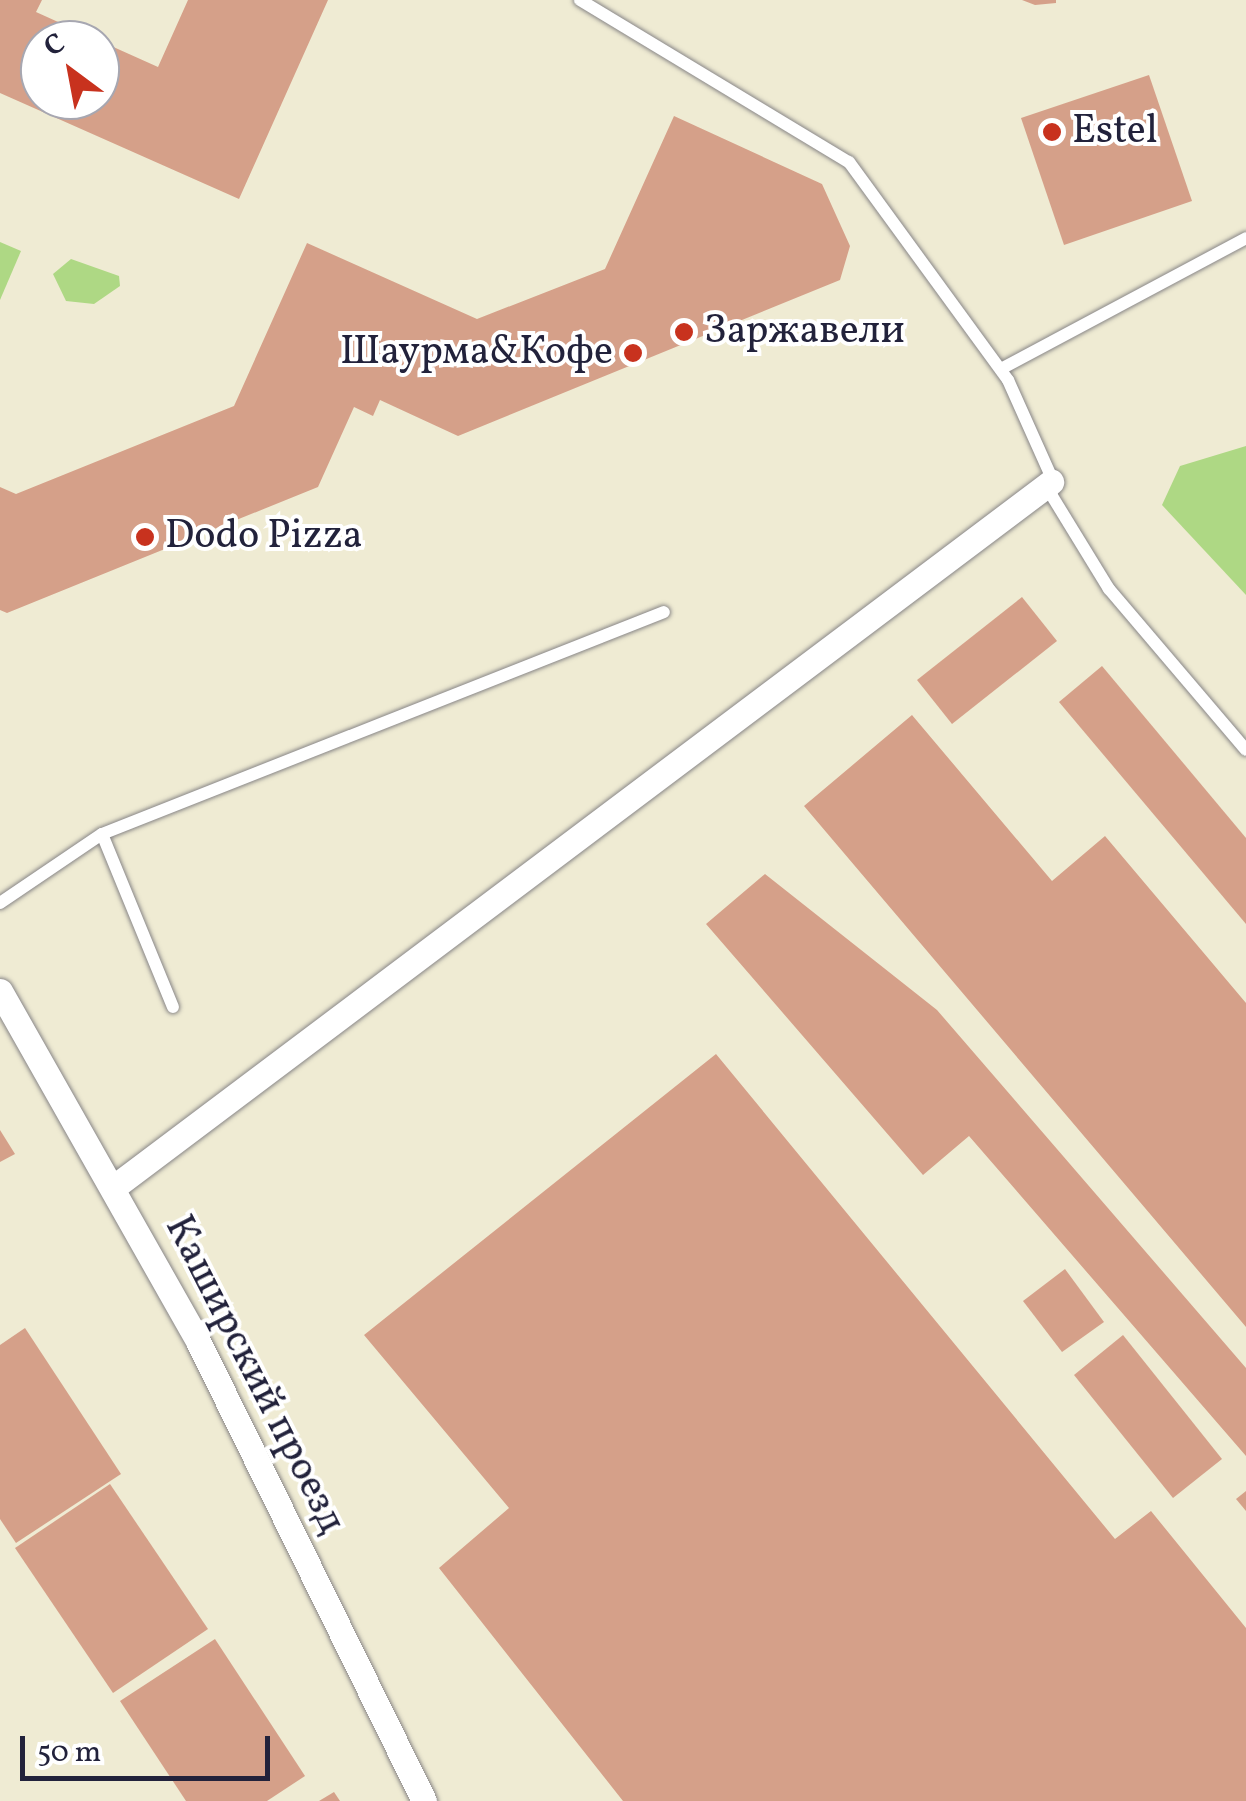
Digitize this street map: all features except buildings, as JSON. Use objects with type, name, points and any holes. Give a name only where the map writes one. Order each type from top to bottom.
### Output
[{"type":"street","points":[[114,1188],[1051,482]]},
{"type":"street","name":"Каширский проезд","points":[[0,991],[114,1188],[242,1428],[424,1801]]},
{"type":"lane","points":[[580,0],[848,162],[1001,369],[1051,482],[1052,496],[1110,588],[1246,750]]},
{"type":"lane","points":[[1001,369],[1246,238]]},
{"type":"lane","points":[[0,903],[102,834],[664,612]]},
{"type":"lane","points":[[102,834],[174,1007]]},
{"type":"green space","points":[[0,242],[21,251],[0,300]]},
{"type":"green space","points":[[71,259],[119,276],[120,286],[94,304],[66,301],[53,274]]},
{"type":"green space","points":[[1246,446],[1246,595],[1162,505],[1180,466]]},
{"type":"place","name":"Estel","points":[[1052,132]]},
{"type":"place","name":"Заржавели","points":[[684,332]]},
{"type":"place","name":"Шаурма&Кофе","points":[[633,353]]},
{"type":"place","name":"Dodo Pizza","points":[[145,537]]}]
